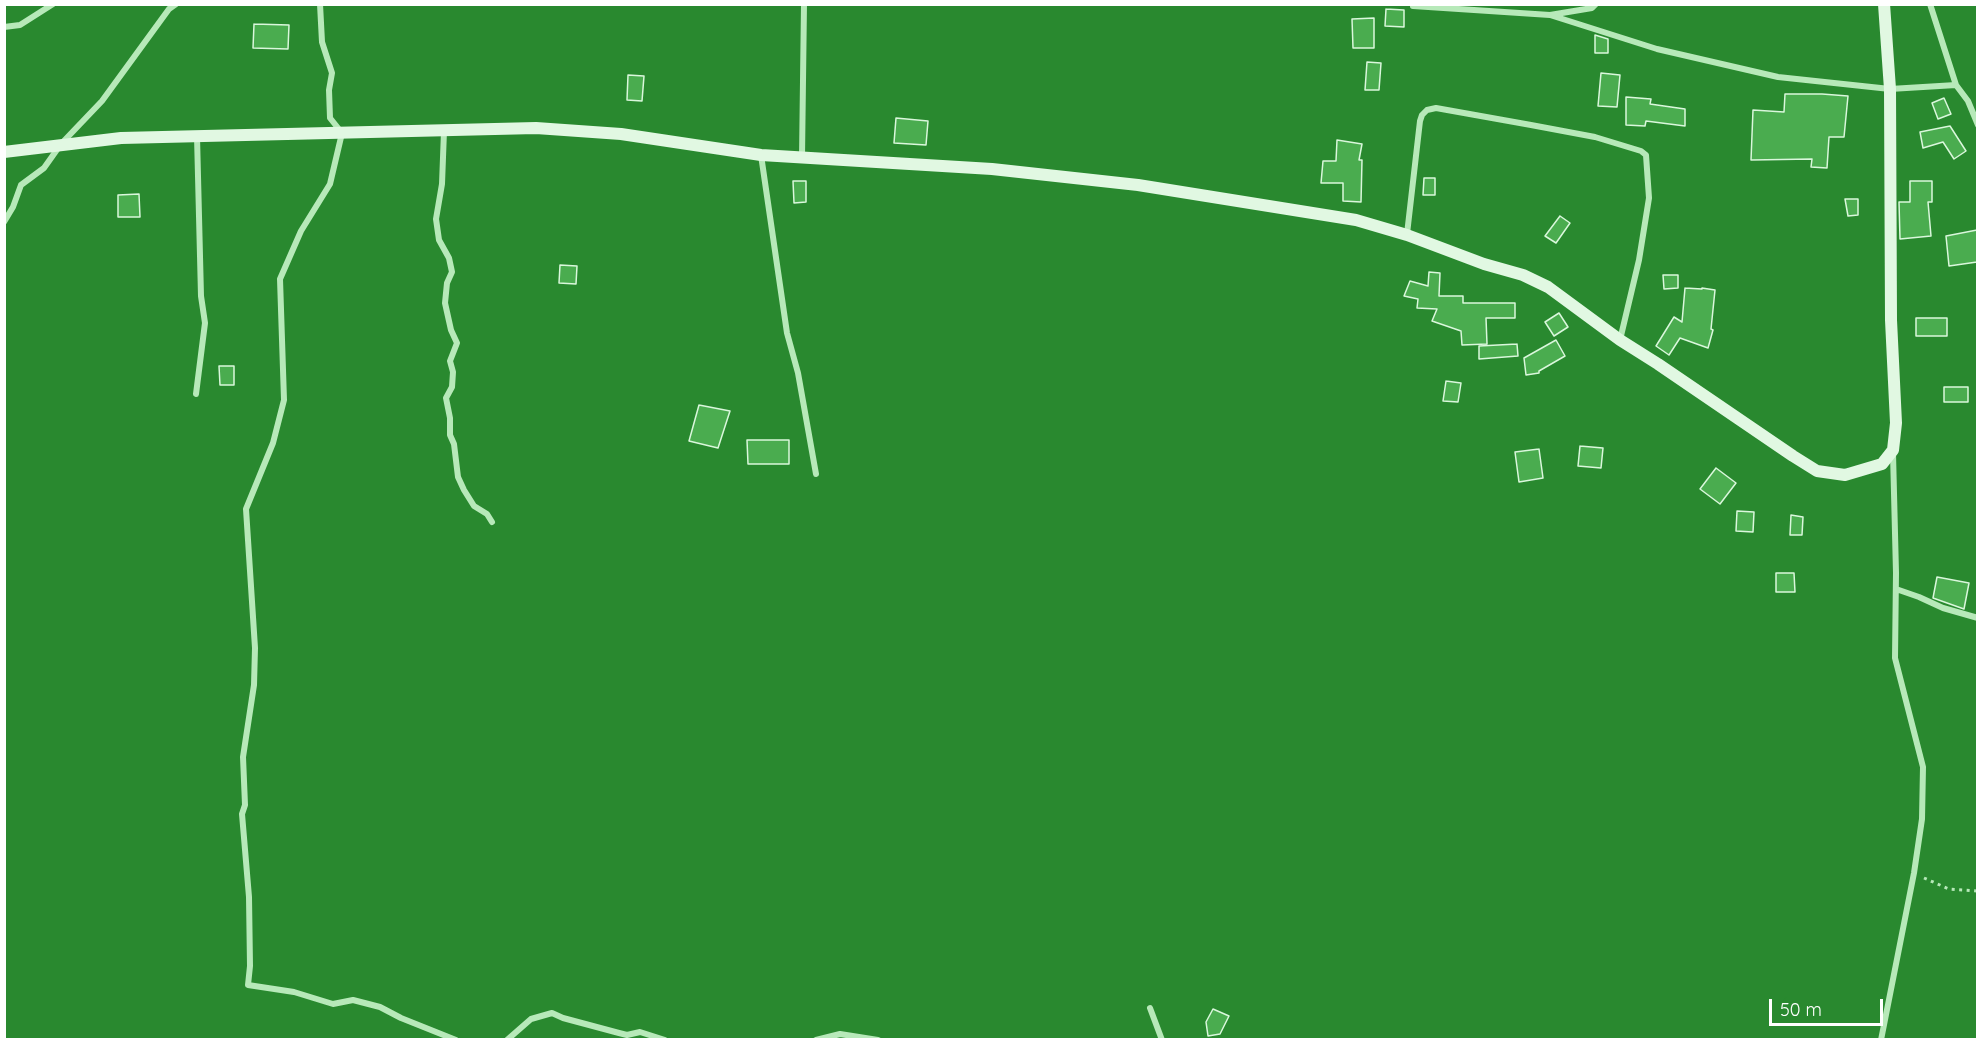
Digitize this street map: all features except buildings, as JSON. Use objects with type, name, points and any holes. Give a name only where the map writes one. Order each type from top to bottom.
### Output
[{"type":"street","points":[[4,27],[20,26],[53,4]]},
{"type":"street","points":[[4,222],[13,207],[21,185],[44,168],[60,144],[102,101],[169,9],[176,4]]},
{"type":"street","points":[[320,4],[322,42],[332,73],[329,90],[330,118],[342,133]]},
{"type":"street","points":[[802,157],[804,4]]},
{"type":"street","points":[[1413,6],[1550,15],[1592,8],[1596,4]]},
{"type":"street","points":[[1881,1040],[1923,819],[1923,767],[1895,658],[1893,450],[1896,423],[1891,320],[1890,89],[1884,4]]},
{"type":"street","points":[[1930,4],[1956,85],[1968,101],[1977,125]]},
{"type":"street","points":[[1550,15],[1658,49],[1778,77],[1890,89],[1956,85]]},
{"type":"street","points":[[1968,101],[1977,102]]},
{"type":"street","points":[[1407,235],[1420,121],[1427,110],[1436,108],[1531,125],[1595,137],[1641,150],[1646,155],[1649,198],[1639,260],[1620,340]]},
{"type":"street","points":[[4,152],[121,138],[536,128],[621,134],[761,155],[992,168],[1138,185],[1356,220],[1523,275],[1548,287],[1620,340],[1817,471],[1845,475],[1882,464],[1893,450]]},
{"type":"street","points":[[444,131],[442,184],[436,219],[439,240],[449,258],[452,272],[447,283],[445,303],[451,330],[457,343],[450,361],[453,372],[452,387],[446,398],[450,418],[450,435],[454,444],[458,477],[464,490],[474,506],[487,514],[492,522]]},
{"type":"street","points":[[342,133],[330,184],[301,231],[280,279],[284,400],[273,443],[246,509],[255,648],[254,685],[243,757],[245,805],[242,814],[250,921],[248,985],[294,992],[333,1004],[353,1000],[371,1005],[456,1040]]},
{"type":"street","points":[[196,394],[205,323],[201,296],[197,136]]},
{"type":"street","points":[[761,155],[787,333],[798,373],[816,474]]},
{"type":"street","points":[[1896,589],[1943,608],[1977,618]]},
{"type":"street","points":[[1150,1008],[1162,1040]]},
{"type":"street","points":[[507,1040],[531,1019],[552,1013],[627,1035],[640,1032],[665,1040]]},
{"type":"street","points":[[816,1040],[840,1034],[878,1040]]},
{"type":"path","points":[[1914,873],[1949,889],[1977,891]]}]
